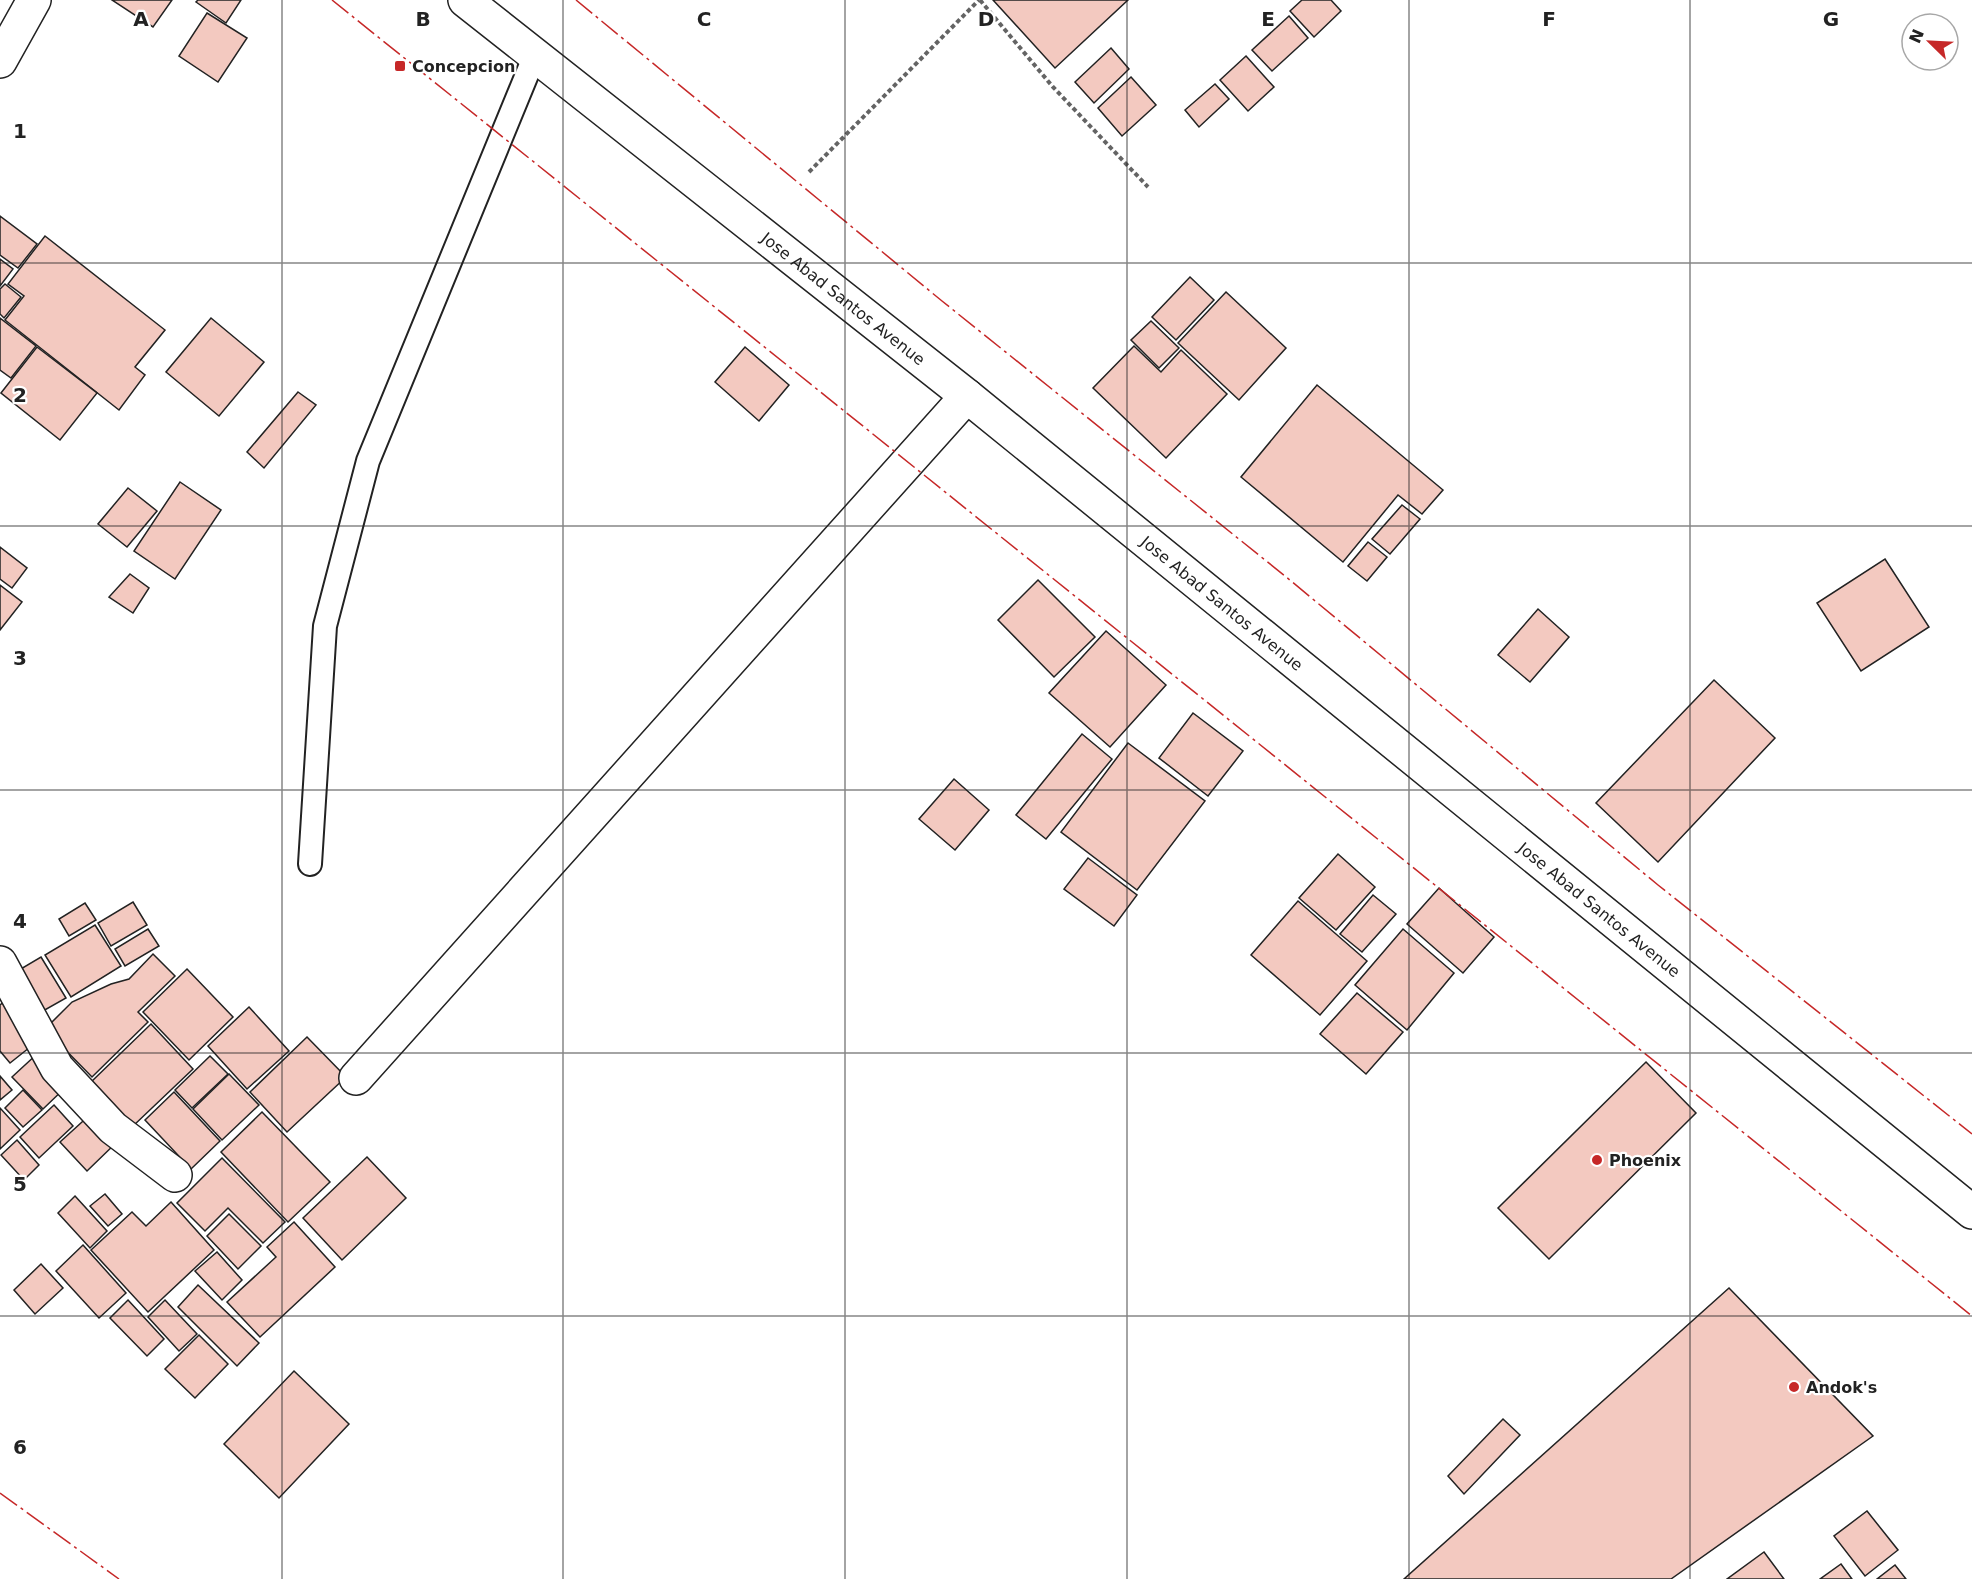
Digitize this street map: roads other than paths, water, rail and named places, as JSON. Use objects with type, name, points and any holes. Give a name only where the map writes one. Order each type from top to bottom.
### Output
[{"type":"main road","points":[[0,61],[34,0]]},
{"type":"main road","name":"Jose Abad Santos Avenue","points":[[465,0],[968,396],[1968,1202]]},
{"type":"main road","points":[[356,1078],[968,396]]},
{"type":"main road","points":[[0,963],[57,1068],[113,1128],[175,1175]]},
{"type":"lane","points":[[310,864],[325,626],[368,461],[535,55]]},
{"type":"place","name":"Concepcion","points":[[400,66]]},
{"type":"place","name":"Phoenix","points":[[1597,1160]]},
{"type":"place","name":"Andok's","points":[[1794,1387]]}]
